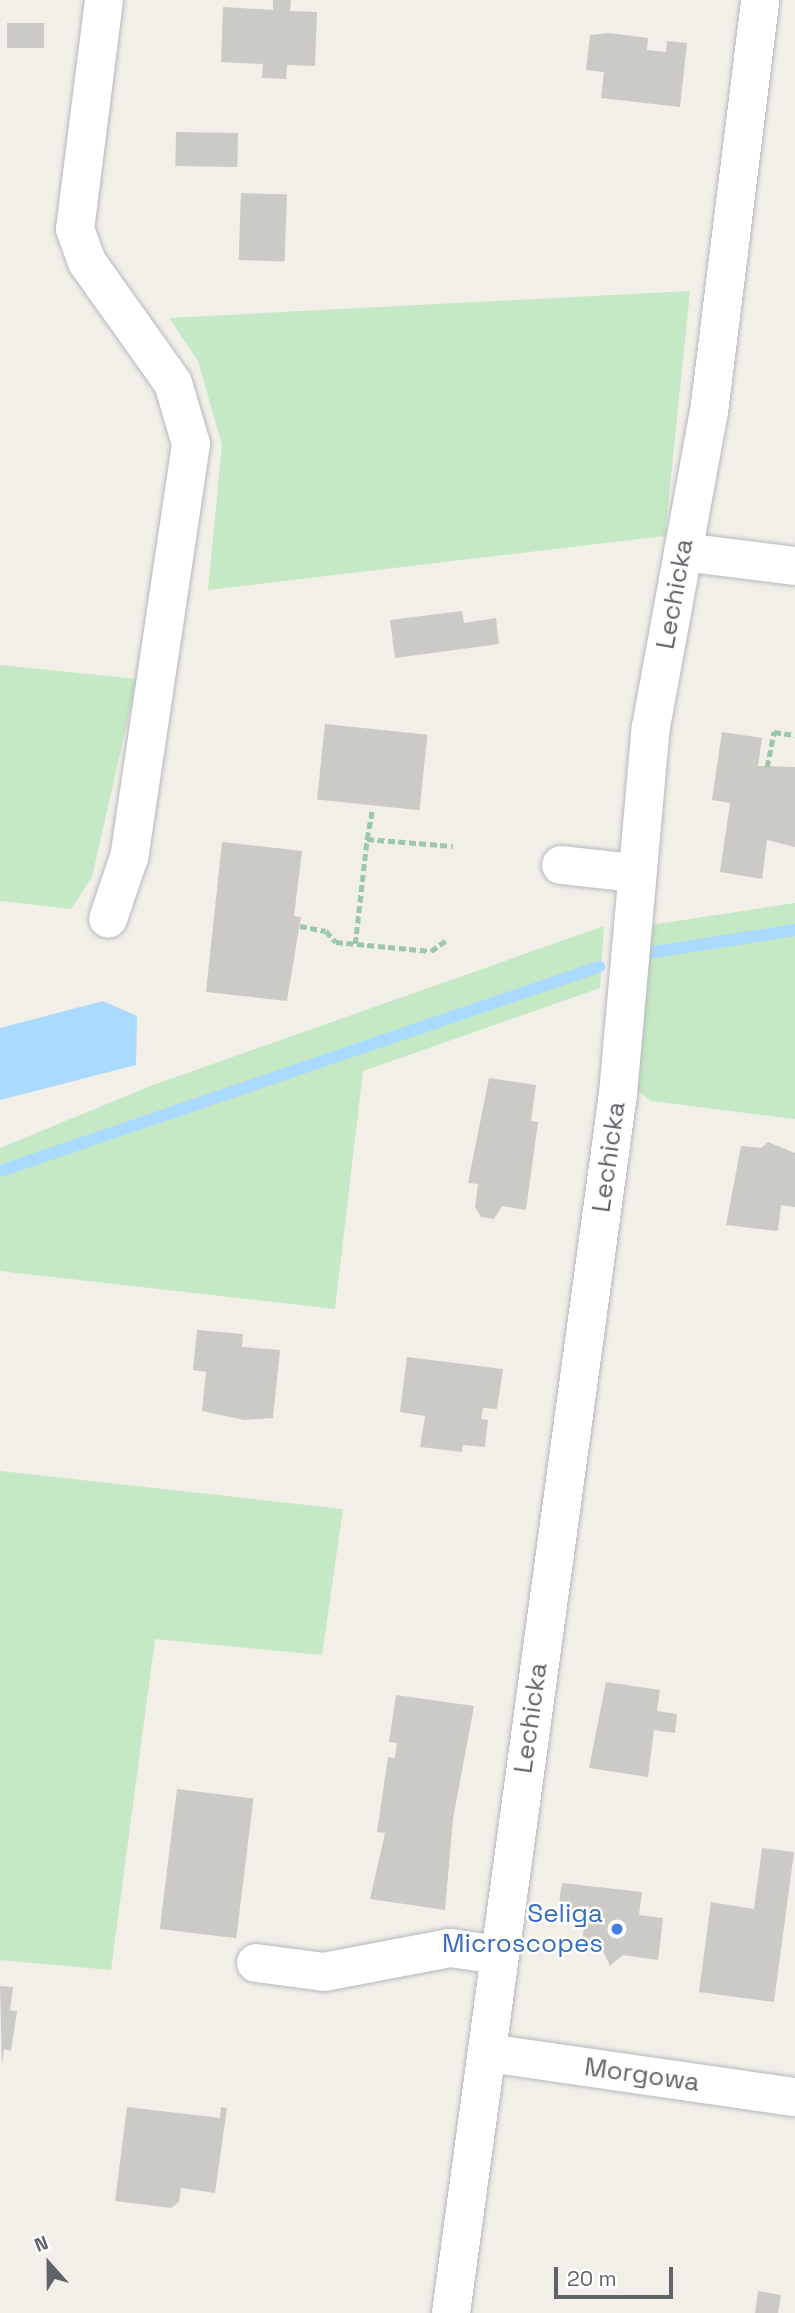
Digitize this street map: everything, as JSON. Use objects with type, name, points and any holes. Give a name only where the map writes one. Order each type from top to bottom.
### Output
[{"type":"street","points":[[104,0],[76,238],[173,383],[191,444],[129,857],[108,919]]},
{"type":"street","name":"Lechicka","points":[[451,2313],[618,1094],[634,873],[651,727],[709,412],[761,0]]},
{"type":"street","points":[[683,552],[795,566]]},
{"type":"street","points":[[561,865],[634,873]]},
{"type":"street","points":[[257,1963],[324,1972],[450,1948],[498,1955]]},
{"type":"street","name":"Morgowa","points":[[488,2053],[795,2097]]},
{"type":"path","points":[[767,767],[774,732],[795,735]]},
{"type":"path","points":[[355,944],[372,811]]},
{"type":"path","points":[[367,839],[453,846]]},
{"type":"path","points":[[300,926],[355,944],[431,951],[448,939]]},
{"type":"green space","points":[[690,291],[665,536],[208,590],[222,445],[198,361],[169,318]]},
{"type":"green space","points":[[0,665],[137,679],[92,877],[71,909],[0,901]]},
{"type":"green space","points":[[795,903],[795,1119],[651,1101],[637,1090],[651,925]]},
{"type":"green space","points":[[604,926],[600,988],[363,1071],[335,1309],[0,1271],[0,1148],[153,1085]]},
{"type":"green space","points":[[0,1471],[343,1509],[322,1655],[155,1639],[111,1970],[0,1960]]},
{"type":"water","points":[[103,1001],[137,1016],[136,1065],[0,1100],[0,1028]]},
{"type":"building","points":[[273,0],[291,0],[290,11],[317,12],[315,66],[287,65],[286,79],[262,78],[263,64],[221,62],[223,7],[273,10]]},
{"type":"building","points":[[7,23],[44,23],[44,48],[7,48]]},
{"type":"building","points":[[609,33],[648,38],[647,50],[666,52],[667,41],[687,43],[680,107],[601,98],[604,72],[586,70],[590,35]]},
{"type":"building","points":[[176,132],[238,133],[237,167],[175,166]]},
{"type":"building","points":[[241,193],[287,195],[285,262],[239,260]]},
{"type":"building","points":[[462,611],[464,623],[496,618],[499,644],[395,658],[390,620]]},
{"type":"building","points":[[325,724],[427,735],[419,810],[317,800]]},
{"type":"building","points":[[722,732],[762,738],[758,766],[795,767],[795,847],[767,840],[762,879],[720,872],[730,803],[712,800]]},
{"type":"building","points":[[222,842],[302,851],[294,916],[301,917],[287,1001],[206,992]]},
{"type":"building","points":[[489,1078],[536,1085],[531,1121],[538,1122],[526,1210],[502,1206],[494,1219],[481,1217],[475,1207],[478,1184],[468,1183]]},
{"type":"building","points":[[768,1142],[795,1153],[795,1207],[781,1205],[778,1231],[726,1225],[741,1146],[761,1148]]},
{"type":"building","points":[[197,1330],[243,1334],[242,1347],[280,1350],[273,1418],[244,1420],[202,1411],[206,1372],[193,1370]]},
{"type":"building","points":[[407,1357],[503,1369],[497,1409],[483,1408],[481,1419],[488,1420],[485,1447],[463,1445],[462,1452],[420,1447],[425,1416],[400,1412]]},
{"type":"building","points":[[606,1682],[660,1690],[657,1711],[677,1714],[675,1733],[654,1730],[648,1777],[589,1768]]},
{"type":"building","points":[[396,1695],[474,1706],[453,1819],[445,1910],[370,1899],[385,1833],[377,1832],[388,1757],[395,1758],[397,1743],[389,1742]]},
{"type":"building","points":[[177,1789],[253,1798],[236,1938],[160,1929]]},
{"type":"building","points":[[762,1848],[794,1852],[774,2002],[699,1992],[711,1902],[754,1909]]},
{"type":"building","points":[[562,1883],[642,1892],[639,1915],[663,1918],[658,1960],[623,1955],[610,1966],[603,1951],[581,1948],[586,1913],[558,1909]]},
{"type":"building","points":[[0,1986],[13,1987],[10,2010],[17,2011],[11,2051],[4,2049],[2,2065]]},
{"type":"building","points":[[127,2107],[220,2118],[221,2107],[227,2108],[215,2193],[181,2188],[179,2202],[171,2208],[115,2201]]},
{"type":"building","points":[[758,2291],[781,2295],[778,2313],[755,2313]]},
{"type":"waterway","points":[[642,954],[795,930]]},
{"type":"waterway","points":[[0,1171],[599,967]]},
{"type":"place","name":"Seliga Microscopes","points":[[617,1929]]}]
